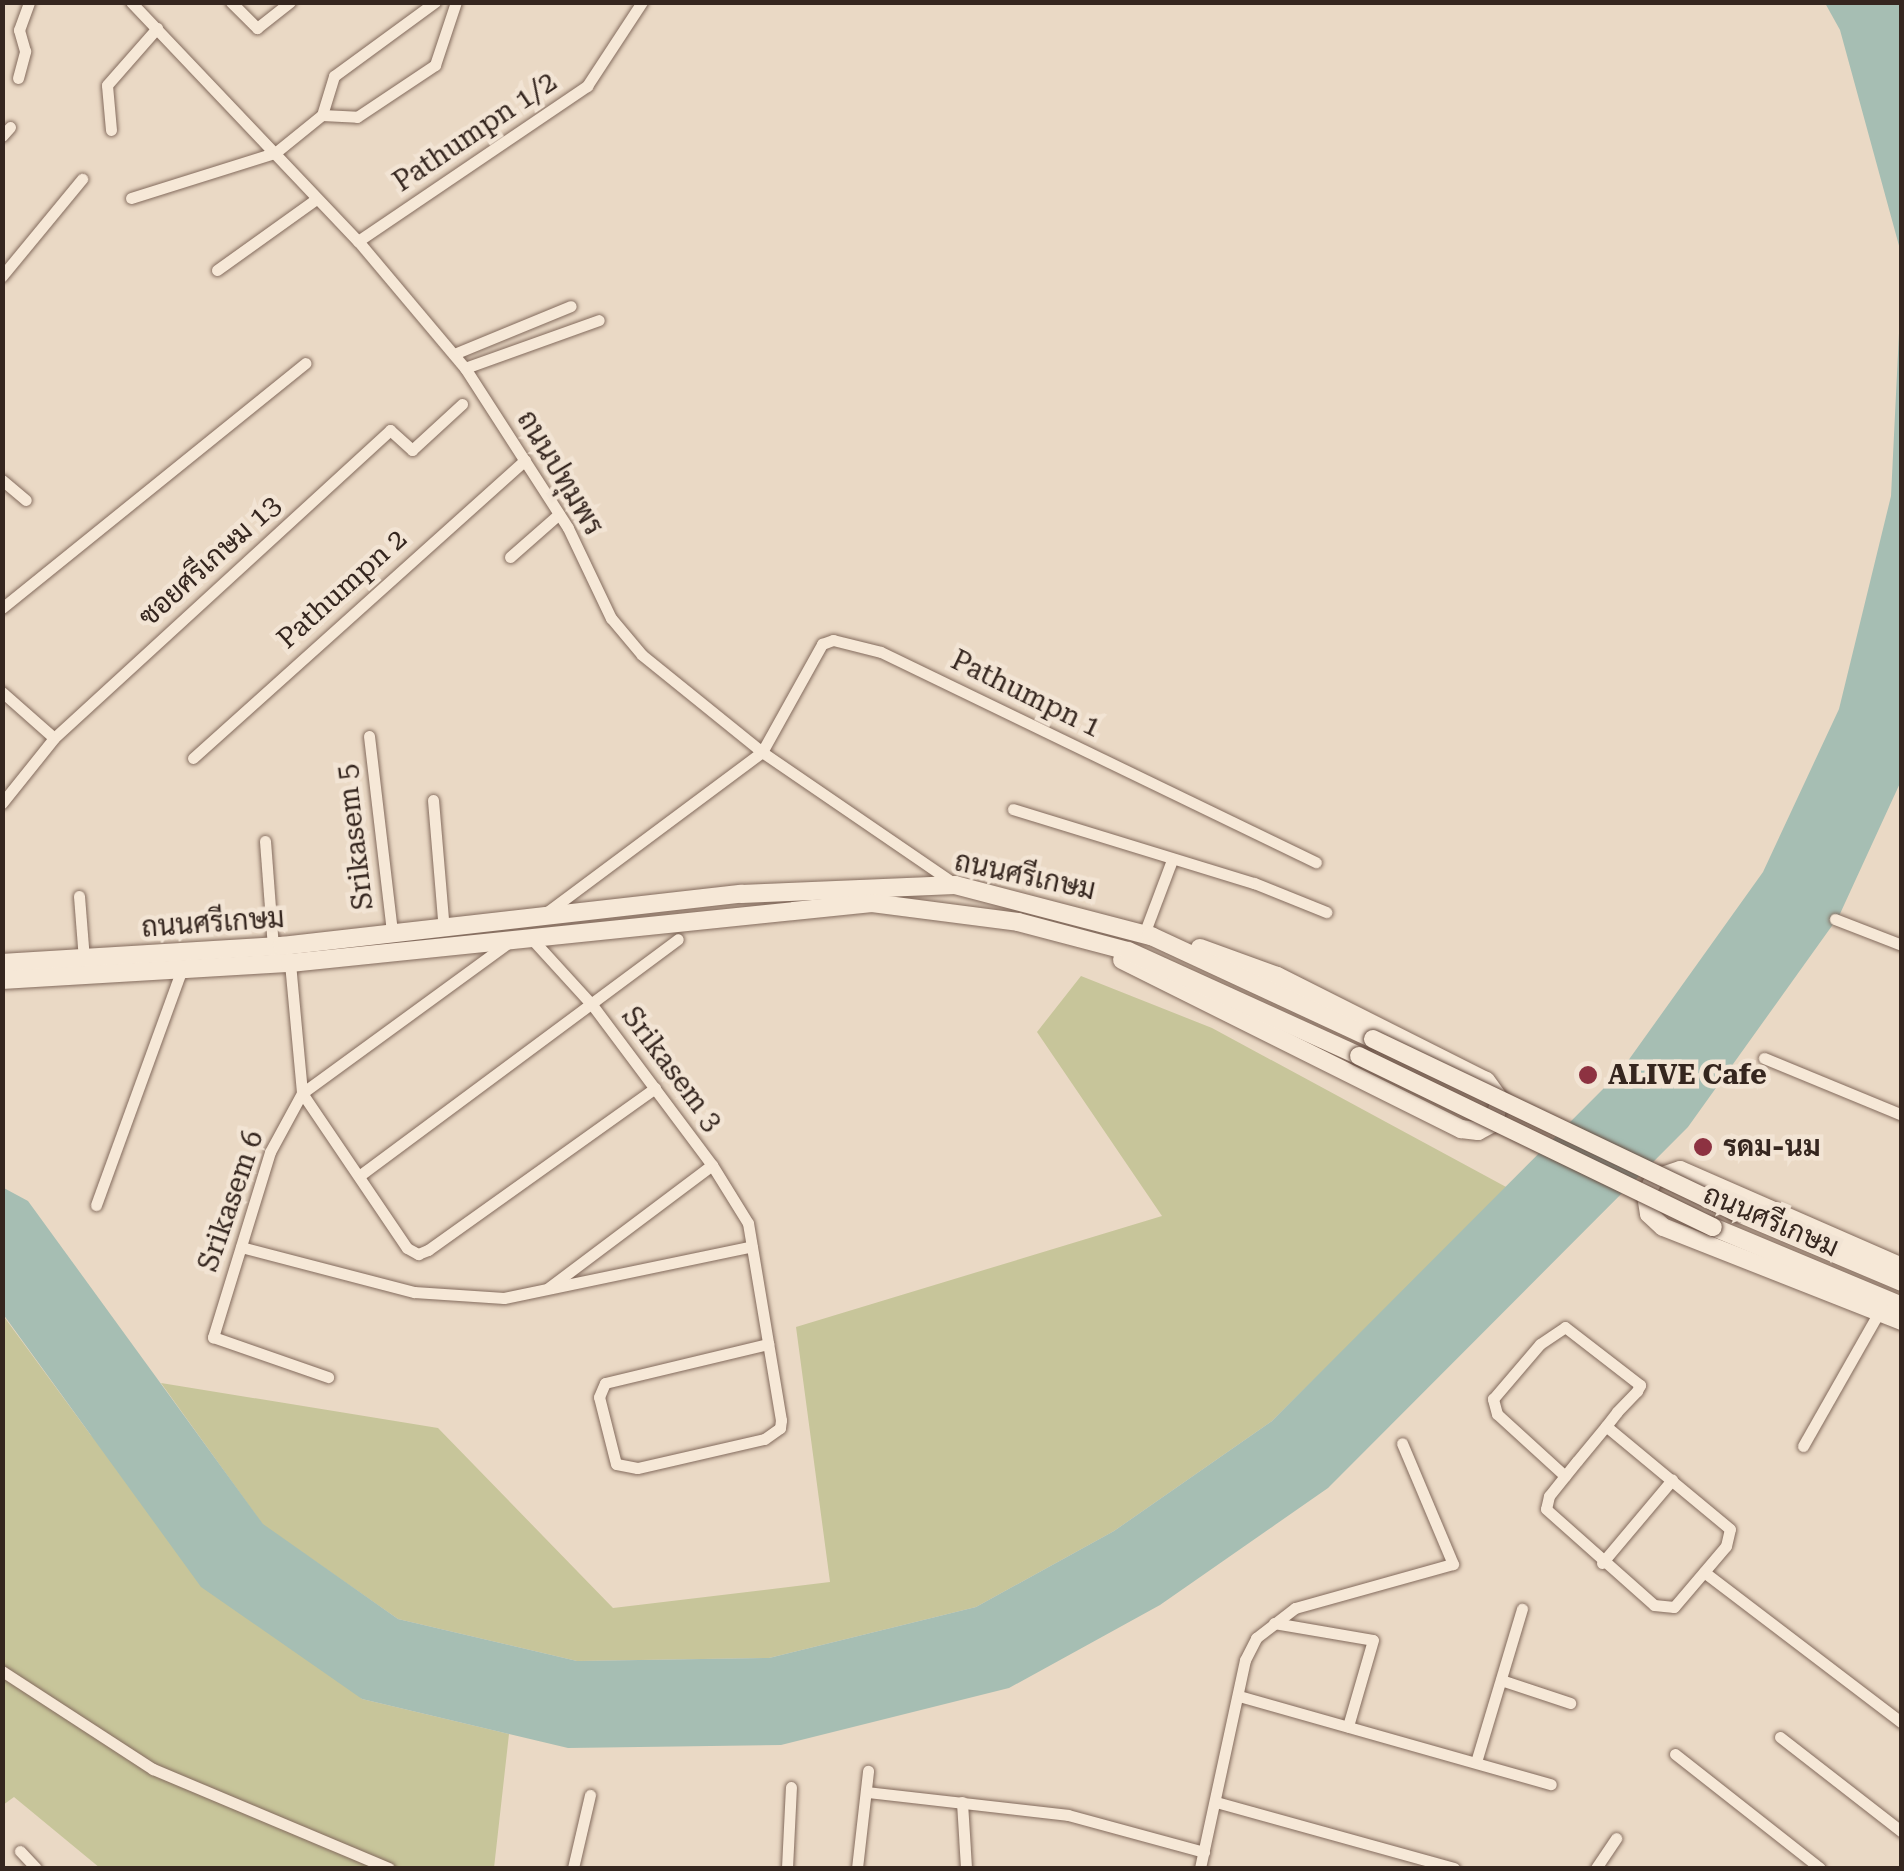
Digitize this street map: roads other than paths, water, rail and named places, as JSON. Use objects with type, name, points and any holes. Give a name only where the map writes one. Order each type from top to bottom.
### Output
[{"type":"main road","name":"ถนนศรีเกษม","points":[[2,980],[290,963],[511,941],[534,929],[741,894],[955,885],[1148,935],[1736,1212],[1902,1282]]},
{"type":"main road","name":"ถนนศรีเกษม","points":[[2,963],[274,947],[392,932],[534,929],[872,902],[1018,922],[1128,951],[1359,1056],[1713,1227],[1902,1306]]},
{"type":"main road","points":[[1018,922],[1126,962],[1461,1129],[1478,1131],[1493,1123],[1500,1100],[1486,1081],[1233,956],[1148,935]]},
{"type":"main road","points":[[1902,1268],[1688,1173],[1670,1170],[1654,1179],[1646,1205],[1663,1226],[1902,1322]]},
{"type":"street","points":[[18,78],[25,51],[19,30],[30,2]]},
{"type":"street","points":[[230,2],[257,28],[290,2]]},
{"type":"street","points":[[130,198],[275,152],[322,115],[334,76],[435,2]]},
{"type":"street","points":[[322,115],[358,117],[435,65],[456,2]]},
{"type":"street","name":"ถนนปทุมพร","points":[[131,3],[358,242],[465,368],[559,514],[611,618],[632,643],[677,689],[955,885]]},
{"type":"street","name":"Pathumpn 1/2","points":[[358,242],[587,86],[639,4]]},
{"type":"street","points":[[112,130],[107,84],[157,28]]},
{"type":"street","points":[[2,276],[82,180]]},
{"type":"street","points":[[217,270],[316,199]]},
{"type":"street","points":[[454,354],[571,306]]},
{"type":"street","points":[[465,368],[599,320]]},
{"type":"street","points":[[2,608],[306,364]]},
{"type":"street","name":"ซอยศรีเกษม 13","points":[[2,804],[54,738],[390,430],[412,450],[462,404]]},
{"type":"street","name":"Pathumpn 2","points":[[193,758],[526,460]]},
{"type":"street","points":[[2,480],[26,500]]},
{"type":"street","points":[[510,557],[559,514]]},
{"type":"street","name":"Pathumpn 1","points":[[762,752],[822,644],[833,640],[881,652],[1316,862]]},
{"type":"street","points":[[2,692],[54,738]]},
{"type":"street","name":"Srikasem 5","points":[[369,736],[392,932]]},
{"type":"street","points":[[534,929],[762,752]]},
{"type":"street","points":[[433,800],[444,930]]},
{"type":"street","points":[[1014,809],[1254,882],[1326,912]]},
{"type":"street","points":[[265,841],[274,947]]},
{"type":"street","points":[[1148,935],[1172,860]]},
{"type":"street","points":[[80,896],[84,959]]},
{"type":"street","points":[[1835,919],[1902,946]]},
{"type":"street","name":"Srikasem 3","points":[[534,929],[712,1165],[547,1290]]},
{"type":"street","points":[[359,1176],[593,1006],[678,939]]},
{"type":"street","points":[[302,1093],[511,941]]},
{"type":"street","points":[[290,963],[302,1093],[398,1238],[418,1254],[655,1088]]},
{"type":"street","points":[[96,1204],[181,970]]},
{"type":"street","points":[[1764,1058],[1902,1115]]},
{"type":"street","name":"Srikasem 6","points":[[302,1093],[270,1152],[213,1338],[328,1377]]},
{"type":"street","points":[[712,1165],[739,1200],[752,1246],[768,1344],[780,1420],[776,1434],[636,1468],[616,1464],[598,1397],[605,1383],[768,1344]]},
{"type":"street","points":[[241,1247],[414,1292],[504,1298],[752,1246]]},
{"type":"street","points":[[1803,1446],[1878,1314]]},
{"type":"street","points":[[1566,1476],[1494,1407],[1494,1395],[1556,1328],[1572,1328],[1638,1381],[1566,1476],[1546,1509],[1602,1563],[1663,1610],[1674,1606],[1726,1546],[1730,1529],[1606,1426]]},
{"type":"street","points":[[1200,1868],[1248,1650],[1274,1623],[1349,1588],[1451,1567],[1402,1443]]},
{"type":"street","points":[[1602,1563],[1672,1480]]},
{"type":"street","points":[[1704,1572],[1902,1723]]},
{"type":"street","points":[[1476,1762],[1522,1608]]},
{"type":"street","points":[[1274,1623],[1373,1640],[1348,1726]]},
{"type":"street","points":[[2,1671],[153,1769],[389,1868]]},
{"type":"street","points":[[1501,1680],[1570,1703]]},
{"type":"street","points":[[1239,1696],[1551,1784]]},
{"type":"street","points":[[1780,1737],[1902,1832]]},
{"type":"street","points":[[1675,1754],[1820,1868]]},
{"type":"street","points":[[857,1868],[868,1770]]},
{"type":"street","points":[[787,1868],[792,1788]]},
{"type":"street","points":[[868,1792],[1068,1815],[1204,1852]]},
{"type":"street","points":[[573,1868],[590,1794]]},
{"type":"street","points":[[962,1802],[966,1868]]},
{"type":"street","points":[[1216,1802],[1454,1868]]},
{"type":"street","points":[[1596,1868],[1616,1838]]},
{"type":"street","points":[[20,1851],[36,1868]]},
{"type":"place","name":"ALIVE Cafe","points":[[1588,1075]]},
{"type":"place","name":"รดม-นม","points":[[1703,1147]]}]
